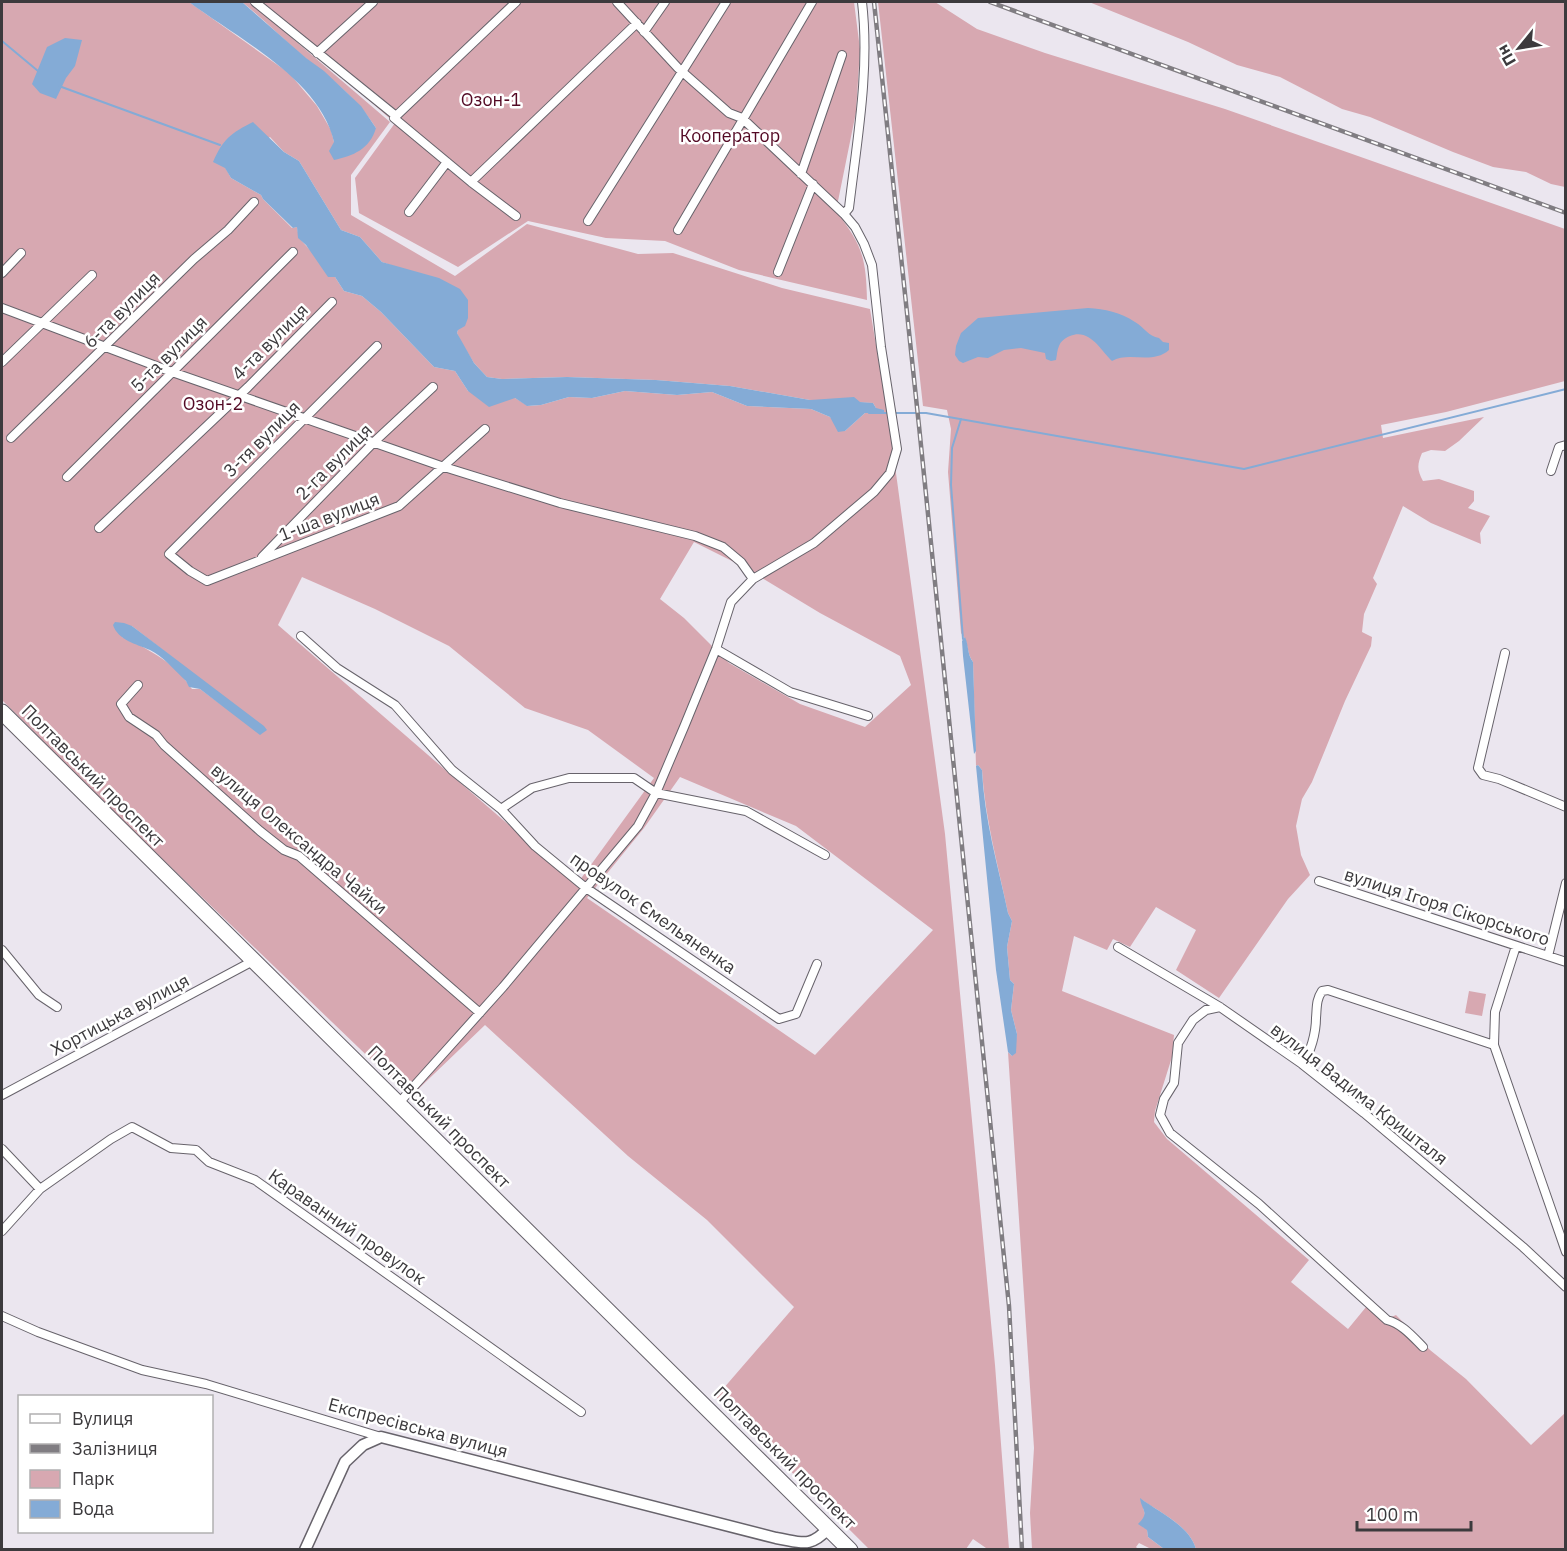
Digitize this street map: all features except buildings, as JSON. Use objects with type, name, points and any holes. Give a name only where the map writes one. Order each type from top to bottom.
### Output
[{"type":"highway","name":"Полтавський проспект","points":[[2,712],[850,1550]]},
{"type":"street","points":[[255,2],[396,116],[394,118],[471,182],[516,216]]},
{"type":"street","points":[[317,53],[373,2]]},
{"type":"street","points":[[396,116],[516,2]]},
{"type":"street","points":[[398,1104],[480,1013],[638,826],[656,793],[716,649],[731,602],[753,579],[814,543],[874,492],[890,473],[897,449],[895,423],[881,347],[872,266],[855,227],[742,118],[729,113],[683,72],[617,2]]},
{"type":"street","points":[[644,32],[665,2]]},
{"type":"street","points":[[588,221],[726,2]]},
{"type":"street","points":[[678,230],[812,2]]},
{"type":"street","points":[[844,214],[849,208],[859,130],[864,58],[862,2]]},
{"type":"street","points":[[471,182],[637,23]]},
{"type":"street","points":[[801,174],[842,55]]},
{"type":"street","points":[[409,212],[447,162]]},
{"type":"street","points":[[778,272],[813,184]]},
{"type":"street","name":"6-та вулиця","points":[[10,438],[194,259],[228,230],[254,202]]},
{"type":"street","name":"5-та вулиця","points":[[67,477],[293,252]]},
{"type":"street","points":[[2,273],[21,253]]},
{"type":"street","points":[[2,362],[92,275]]},
{"type":"street","name":"4-та вулиця","points":[[99,528],[332,302]]},
{"type":"street","points":[[2,308],[172,372],[441,466],[560,503],[695,536],[723,547],[741,562],[753,579]]},
{"type":"street","name":"3-тя вулиця","points":[[169,554],[377,346]]},
{"type":"street","name":"2-га вулиця","points":[[259,560],[374,442],[433,387]]},
{"type":"street","name":"1-ша вулиця","points":[[169,554],[207,581],[399,506],[485,429]]},
{"type":"street","points":[[1551,471],[1559,447],[1566,445]]},
{"type":"street","name":"провулок Ємельяненка","points":[[301,636],[337,668],[395,705],[452,770],[501,809],[535,846],[586,888],[779,1019],[796,1014],[817,964]]},
{"type":"street","points":[[716,649],[790,692],[868,716]]},
{"type":"street","points":[[1505,652],[1478,768],[1483,775],[1499,779],[1566,807]]},
{"type":"street","name":"вулиця Олександра Чайки","points":[[138,685],[121,704],[129,717],[156,735],[164,745],[261,831],[284,850],[299,856],[480,1013]]},
{"type":"street","points":[[501,809],[532,788],[568,778],[634,778],[656,793],[747,811],[825,855]]},
{"type":"street","name":"вулиця Ігоря Сікорського","points":[[1319,881],[1566,962]]},
{"type":"street","points":[[1548,956],[1566,883]]},
{"type":"street","points":[[1516,946],[1495,1012],[1494,1045],[1566,1252]]},
{"type":"street","name":"вулиця Вадима Кришталя","points":[[1118,947],[1220,1007],[1302,1064],[1364,1113],[1523,1247],[1566,1287]]},
{"type":"street","points":[[2,950],[39,995],[57,1007]]},
{"type":"street","name":"Хортицька вулиця","points":[[2,1095],[253,961]]},
{"type":"street","points":[[1302,1064],[1315,1029],[1318,997],[1322,991],[1328,990],[1494,1045]]},
{"type":"street","points":[[1220,1007],[1206,1010],[1193,1020],[1178,1043],[1174,1083],[1164,1099],[1160,1115],[1170,1133],[1259,1204],[1387,1320],[1405,1330],[1423,1347]]},
{"type":"street","name":"Караванний провулок","points":[[2,1231],[40,1189],[132,1127],[171,1148],[196,1150],[209,1162],[255,1180],[581,1412]]},
{"type":"street","points":[[2,1149],[40,1189]]},
{"type":"street","name":"Експресівська вулиця","points":[[2,1316],[38,1332],[142,1370],[206,1384],[381,1437],[776,1538],[808,1543],[818,1540],[829,1528]]},
{"type":"street","points":[[305,1550],[345,1462],[363,1445],[381,1437]]},
{"type":"green space","name":"Озон-2","points":[[2,2],[189,2],[289,73],[317,106],[331,130],[334,142],[376,128],[361,107],[343,89],[242,2],[250,2],[390,122],[351,175],[351,215],[455,276],[527,224],[638,254],[673,253],[782,288],[870,309],[890,429],[945,834],[995,1365],[1009,1549],[986,1548],[973,1539],[966,1549],[869,1549],[716,1397],[794,1307],[707,1220],[628,1156],[485,1025],[410,1097],[127,825],[2,700]],"holes":[[[270,137],[284,152],[299,161],[341,230],[360,237],[382,262],[414,273],[458,330],[461,342],[474,363],[487,377],[656,380],[730,386],[810,400],[873,403],[876,408],[865,413],[845,431],[830,417],[811,409],[747,406],[712,392],[677,395],[625,391],[592,398],[569,397],[541,405],[528,406],[515,398],[468,391],[455,371],[434,367],[381,312],[362,296],[344,291],[335,277],[299,238],[297,227],[292,228],[261,195],[231,178],[225,167]],[[694,542],[742,566],[820,613],[900,656],[911,685],[865,727],[800,704],[729,663],[684,618],[660,599]],[[302,577],[375,609],[449,646],[525,708],[588,730],[654,778],[577,884],[278,625]],[[132,626],[191,672],[223,706],[200,689],[192,689],[181,674],[166,661],[122,637]],[[680,777],[796,826],[933,930],[815,1055],[587,898],[644,828]]]},
{"type":"green space","points":[[257,2],[854,2],[860,49],[856,112],[836,211],[852,233],[861,252],[867,300],[739,270],[665,241],[606,238],[528,221],[458,267],[359,213],[355,178],[395,123]]},
{"type":"green space","points":[[878,2],[935,2],[977,29],[1045,53],[1225,109],[1565,229],[1565,381],[1446,412],[1381,425],[1383,438],[1484,417],[1445,451],[1431,450],[1422,453],[1418,467],[1423,481],[1439,479],[1474,491],[1474,501],[1468,508],[1490,516],[1480,533],[1481,544],[1431,523],[1403,506],[1373,578],[1377,584],[1364,614],[1362,632],[1372,637],[1371,646],[1345,701],[1312,782],[1302,799],[1296,826],[1301,855],[1310,875],[1288,899],[1219,998],[1176,970],[1196,930],[1156,907],[1130,947],[1113,939],[1107,950],[1074,936],[1062,991],[1174,1035],[1172,1057],[1155,1111],[1154,1122],[1167,1139],[1309,1260],[1291,1282],[1348,1329],[1371,1301],[1389,1318],[1396,1315],[1430,1350],[1466,1379],[1531,1445],[1565,1413],[1565,1549],[1196,1549],[1181,1526],[1141,1499],[1145,1515],[1143,1527],[1147,1529],[1148,1537],[1164,1549],[1151,1549],[1139,1543],[1136,1547],[1138,1549],[1032,1549],[1030,1513],[1034,1448],[1008,1052],[1012,1056],[1017,1034],[1011,1010],[1014,984],[1010,980],[1007,947],[1012,921],[1008,913],[992,842],[982,770],[978,765],[976,766],[973,662],[961,633],[948,472],[951,429],[947,410],[923,406]]},
{"type":"green space","points":[[1089,2],[1565,2],[1565,187],[1551,184],[1526,172],[1493,167],[1370,117],[1342,109],[1280,77],[1237,65],[1188,42]]},
{"type":"green space","points":[[1469,991],[1486,994],[1482,1016],[1465,1013]]},
{"type":"water","points":[[189,2],[242,2],[324,71],[361,106],[376,128],[370,141],[354,154],[334,160],[329,151],[334,142],[326,119],[295,80],[274,62]]},
{"type":"water","points":[[65,38],[82,40],[75,66],[66,78],[56,99],[40,93],[32,84],[47,47]]},
{"type":"water","points":[[253,122],[284,152],[299,161],[341,230],[360,237],[382,262],[439,278],[460,289],[468,300],[468,318],[465,326],[457,333],[474,363],[487,377],[656,380],[730,386],[810,400],[854,397],[860,402],[873,403],[876,408],[884,410],[884,413],[865,413],[845,431],[838,432],[830,417],[811,409],[747,406],[712,392],[677,395],[625,391],[592,398],[569,397],[541,405],[527,406],[515,398],[489,407],[468,391],[455,371],[434,367],[381,312],[362,296],[344,291],[335,277],[328,277],[306,245],[298,238],[297,227],[293,228],[261,195],[231,178],[225,168],[213,162],[228,138]]},
{"type":"water","points":[[1088,308],[1124,316],[1152,336],[1169,343],[1169,350],[1155,357],[1126,357],[1112,361],[1089,338],[1077,334],[1062,341],[1056,360],[1051,361],[1046,359],[1045,353],[1021,348],[1004,350],[988,358],[978,357],[963,363],[955,355],[961,333],[978,318]]},
{"type":"water","points":[[115,622],[132,626],[267,730],[260,735],[200,689],[189,687],[186,681],[160,656],[128,641],[119,634],[113,625]]},
{"type":"water","points":[[965,637],[973,662],[976,751],[974,754],[963,656],[962,641]]},
{"type":"water","points":[[978,765],[982,770],[992,842],[1008,913],[1012,921],[1007,947],[1010,980],[1014,984],[1011,1010],[1017,1034],[1016,1053],[1012,1056],[1008,1052],[996,970],[976,766]]},
{"type":"water","points":[[1140,1498],[1180,1526],[1196,1549],[1164,1549],[1148,1537],[1147,1530],[1138,1524],[1144,1517]]},
{"type":"waterway","points":[[2,41],[38,71]]},
{"type":"waterway","points":[[59,86],[220,145]]},
{"type":"waterway","points":[[869,413],[926,413],[1244,469],[1566,389]]},
{"type":"waterway","points":[[961,419],[952,448],[951,485],[963,639]]},
{"type":"railway","points":[[874,2],[1009,1306],[1022,1550]]},
{"type":"railway","points":[[990,2],[1566,213]]},
{"type":"park label","name":"Озон-1","points":[[491,100]]},
{"type":"park label","name":"Кооператор","points":[[730,136]]}]
